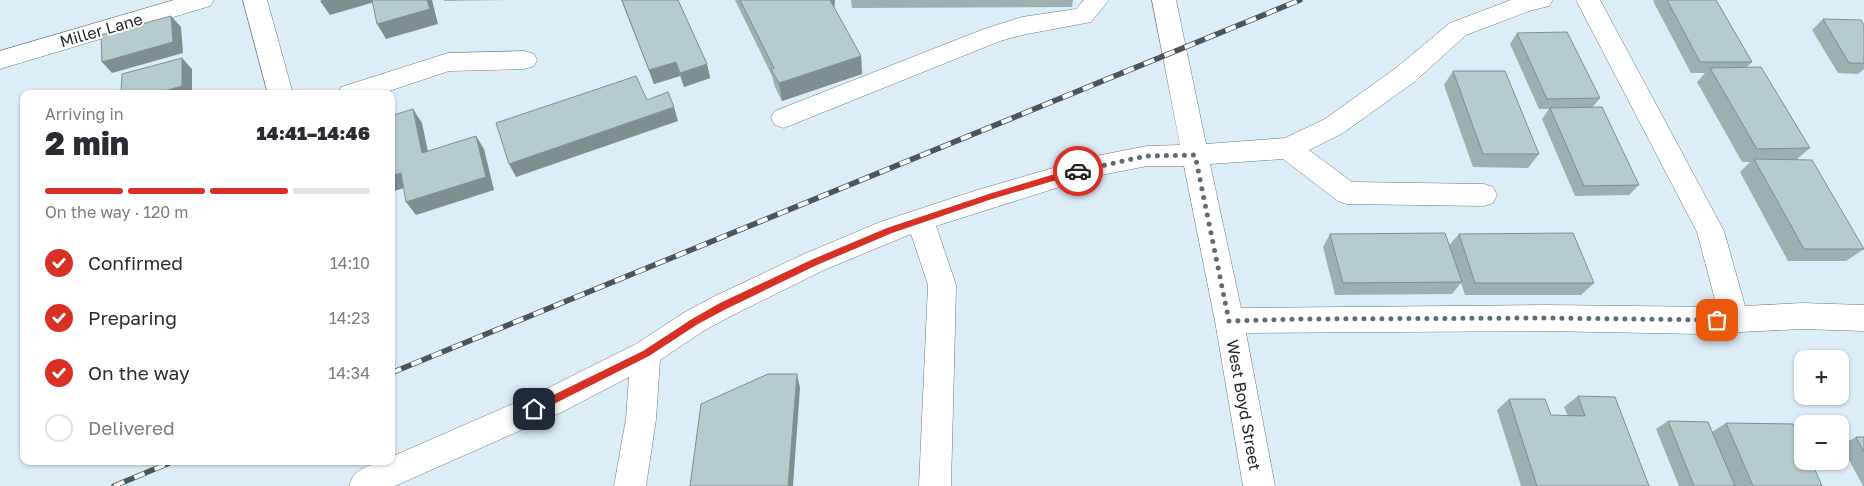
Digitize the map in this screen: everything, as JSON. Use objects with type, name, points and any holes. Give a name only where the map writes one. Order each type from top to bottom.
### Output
[{"type":"street","name":"Miller Lane","points":[[0,60],[202,0]]},
{"type":"street","points":[[255,0],[279,90]]},
{"type":"street","points":[[784,118],[992,35],[1022,26],[1083,16],[1097,0]]},
{"type":"street","name":"West Boyd Street","points":[[1164,0],[1229,321],[1258,486]]},
{"type":"street","points":[[365,486],[382,476],[550,402],[646,353],[695,321],[723,306],[814,262],[890,230],[1045,179],[1091,167],[1146,156],[1195,155],[1288,148],[1334,126],[1405,75],[1458,29],[1524,4],[1541,0]]},
{"type":"street","points":[[1588,0],[1710,230],[1734,320]]},
{"type":"street","points":[[362,90],[448,62],[525,60]]},
{"type":"street","points":[[1288,148],[1347,193],[1484,195]]},
{"type":"street","points":[[920,220],[942,285],[935,486]]},
{"type":"street","points":[[1229,321],[1546,318],[1700,321],[1802,316],[1864,318]]},
{"type":"street","points":[[630,486],[641,419],[646,353]]},
{"type":"building","points":[[372,0],[427,0],[430,9],[377,24]]},
{"type":"building","points":[[622,0],[678,0],[707,64],[680,73],[676,62],[649,70]]},
{"type":"building","points":[[740,0],[830,0],[861,56],[779,83],[771,69],[774,68]]},
{"type":"building","points":[[1667,0],[1716,0],[1752,62],[1700,62]]},
{"type":"building","points":[[171,16],[173,42],[102,62],[101,35]]},
{"type":"building","points":[[1823,19],[1861,20],[1864,25],[1864,63],[1849,63]]},
{"type":"building","points":[[1567,32],[1600,98],[1547,99],[1517,33]]},
{"type":"building","points":[[182,58],[182,86],[168,90],[121,90],[122,74]]},
{"type":"building","points":[[1761,67],[1810,148],[1757,149],[1710,68]]},
{"type":"building","points":[[1453,71],[1505,71],[1539,154],[1483,154]]},
{"type":"building","points":[[636,76],[647,100],[668,92],[674,107],[509,164],[496,123]]},
{"type":"building","points":[[1602,107],[1639,185],[1584,186],[1550,108]]},
{"type":"building","points":[[413,109],[422,153],[476,136],[486,177],[406,202],[401,173],[395,175],[395,115]]},
{"type":"building","points":[[1754,159],[1812,160],[1864,249],[1804,249]]},
{"type":"building","points":[[1445,233],[1462,282],[1343,283],[1330,234]]},
{"type":"building","points":[[1573,233],[1594,283],[1475,283],[1459,234]]},
{"type":"building","points":[[768,374],[797,374],[788,486],[690,486],[701,404]]},
{"type":"building","points":[[1578,396],[1615,397],[1649,486],[1537,486],[1509,399],[1545,399],[1551,415],[1585,416]]},
{"type":"building","points":[[1668,421],[1708,422],[1735,486],[1694,486]]},
{"type":"building","points":[[1726,423],[1793,424],[1794,470],[1815,470],[1822,486],[1753,486]]},
{"type":"building","points":[[1856,437],[1864,437],[1864,452]]},
{"type":"railway","points":[[395,371],[1300,0]]},
{"type":"railway","points":[[114,486],[164,465]]},
{"type":"way so far","points":[[1078,171],[1146,156],[1195,155],[1229,321],[1546,318],[1717,320]]},
{"type":"route","points":[[534,409],[646,353],[695,321],[723,306],[814,262],[890,230],[1045,179],[1078,171]]}]
